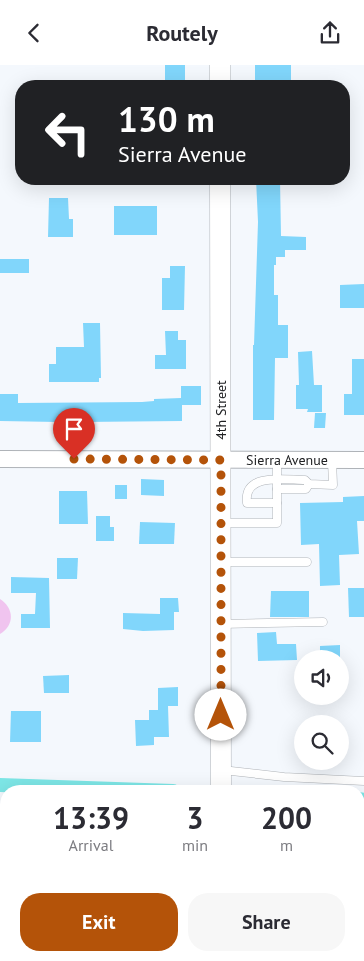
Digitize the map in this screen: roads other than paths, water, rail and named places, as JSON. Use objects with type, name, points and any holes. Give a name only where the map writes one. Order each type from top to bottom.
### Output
[{"type":"street","points":[[220,65],[220,80]]},
{"type":"street","name":"4th Street","points":[[220,185],[221,779]]},
{"type":"street","name":"Sierra Avenue","points":[[0,459],[364,460]]},
{"type":"lane","points":[[220,523],[277,523],[277,460]]},
{"type":"lane","points":[[277,503],[248,503],[246,494],[251,486],[260,480],[305,480],[309,484],[332,485],[332,460]]},
{"type":"lane","points":[[277,489],[306,489],[309,484]]},
{"type":"lane","points":[[221,562],[307,562]]},
{"type":"lane","points":[[221,624],[323,622]]},
{"type":"lane","points":[[221,779],[284,777],[364,781]]}]
